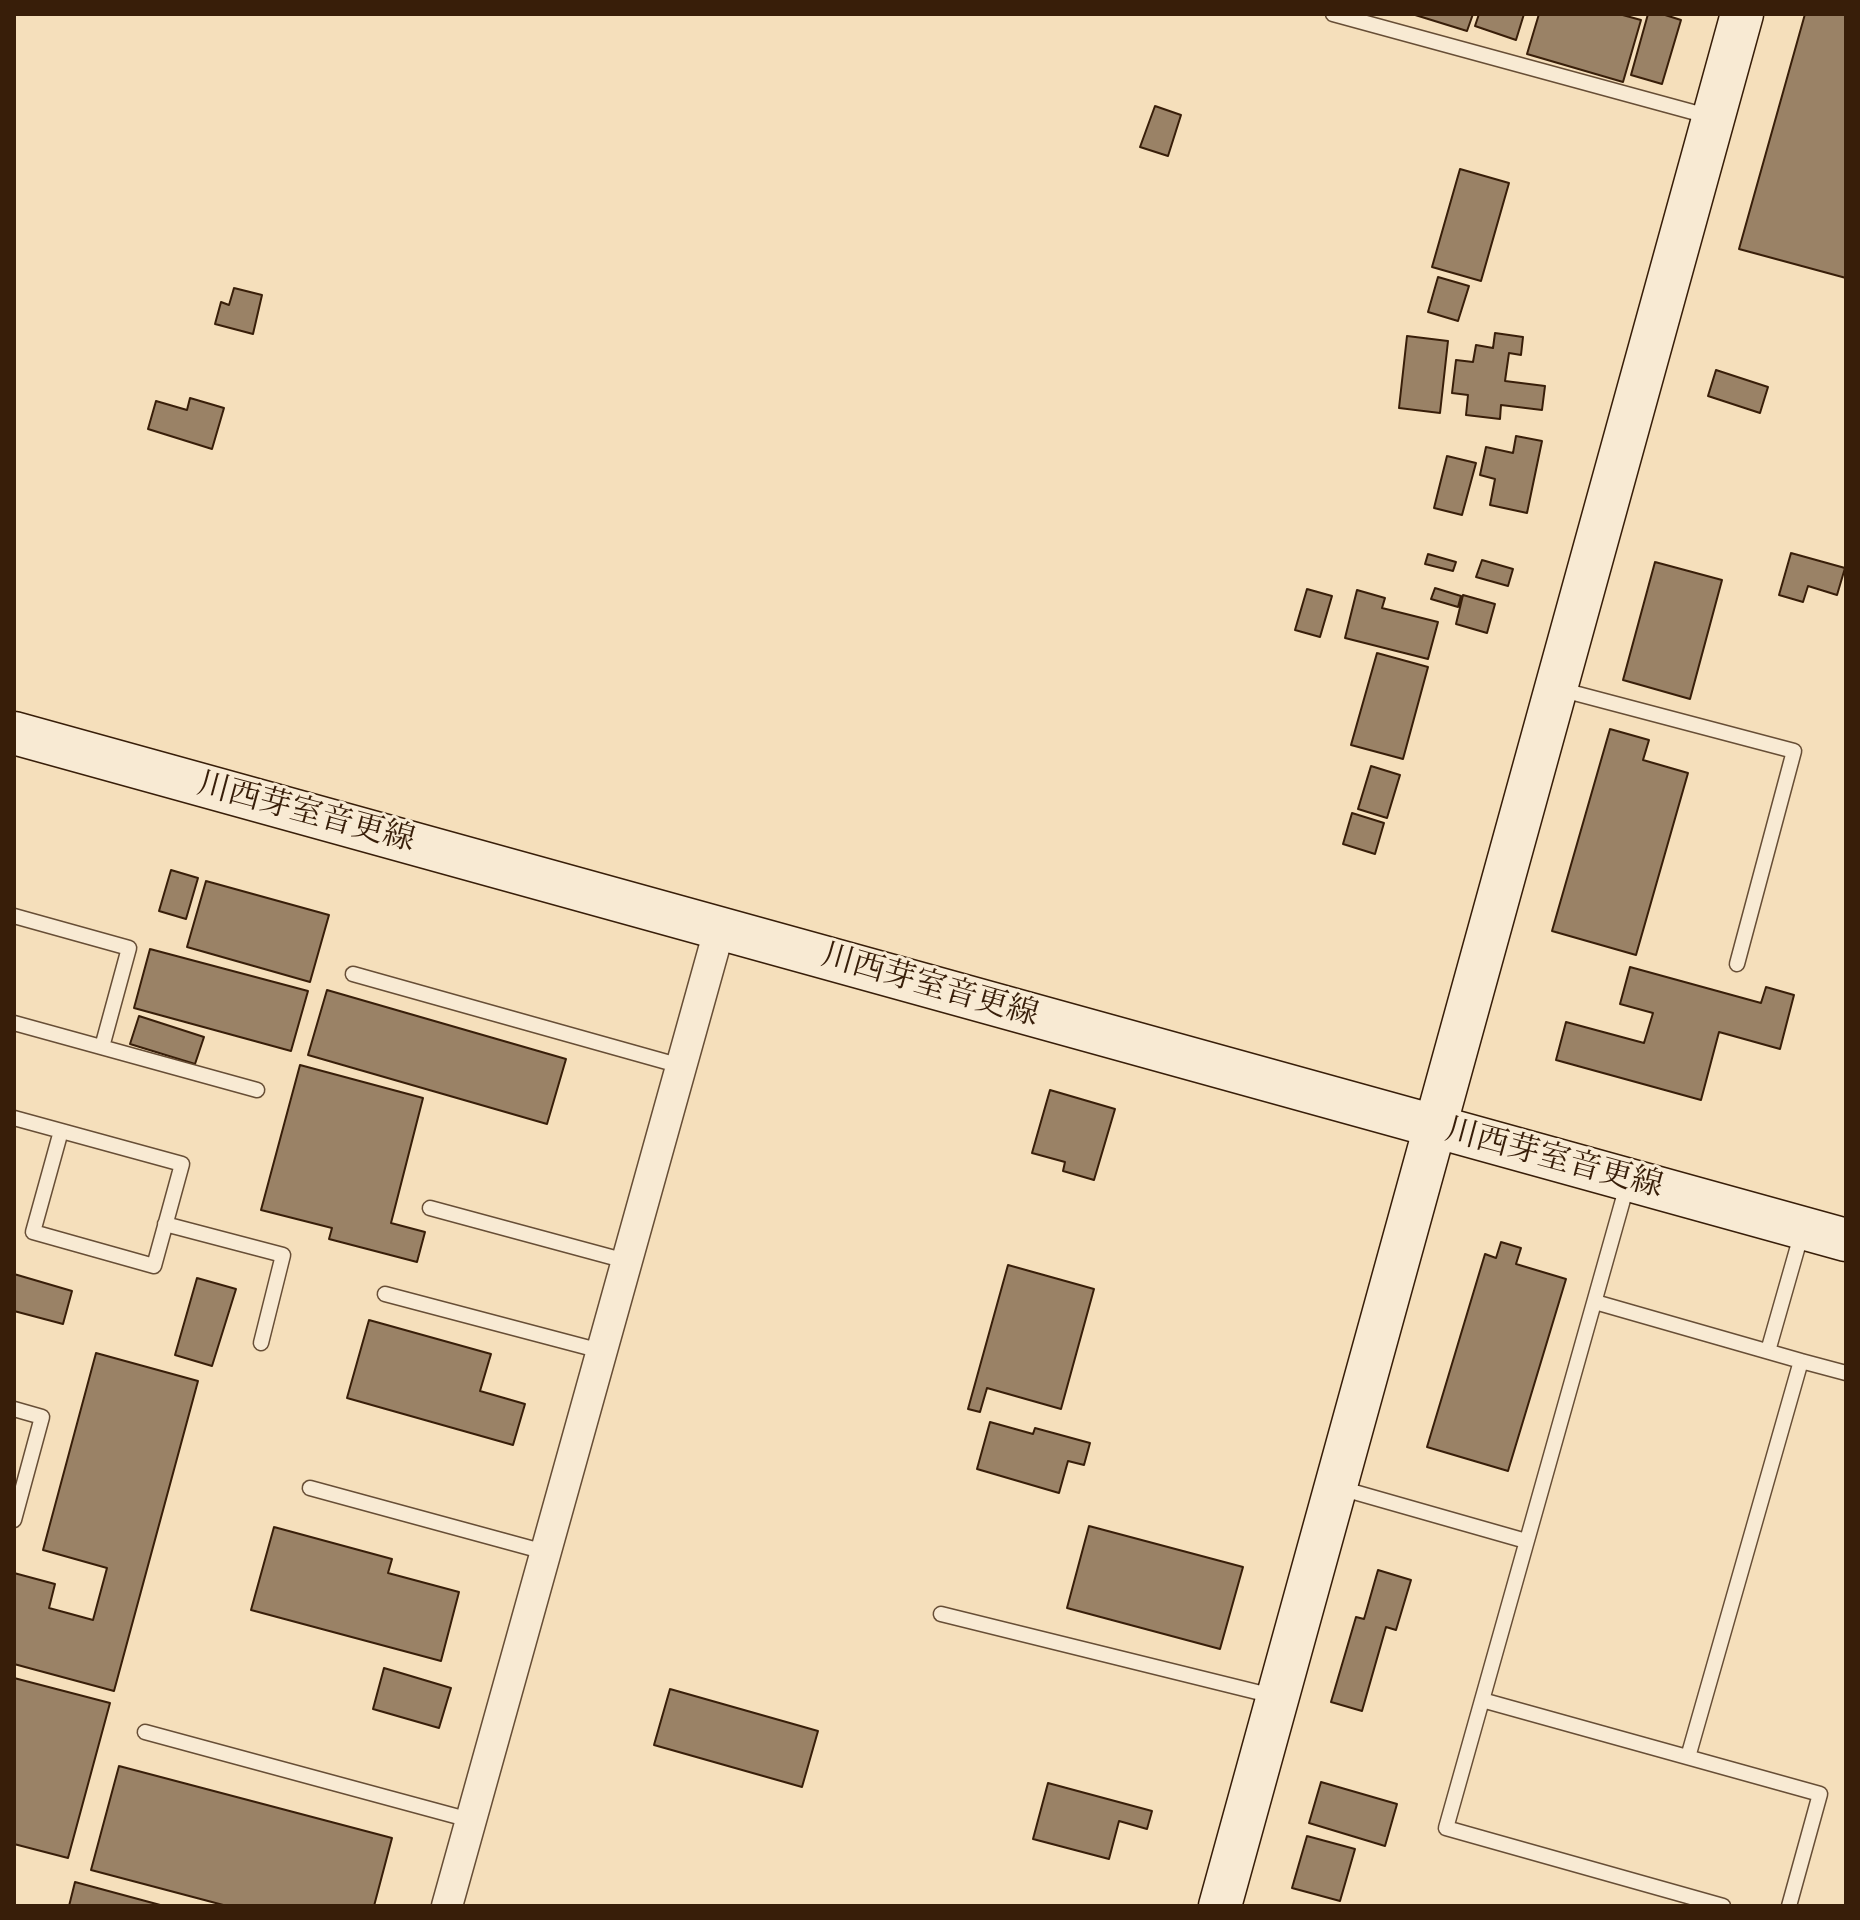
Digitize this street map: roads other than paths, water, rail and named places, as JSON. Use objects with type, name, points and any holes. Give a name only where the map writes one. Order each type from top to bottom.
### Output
[{"type":"street","points":[[1220,1906],[1714,118],[1737,17]]},
{"type":"street","name":"川西芽室音更線","points":[[14,733],[1846,1240]]},
{"type":"street","points":[[447,1906],[720,927]]},
{"type":"lane","points":[[1333,14],[1714,118]]},
{"type":"lane","points":[[1556,688],[1794,751],[1737,964]]},
{"type":"lane","points":[[14,916],[129,948],[102,1047]]},
{"type":"lane","points":[[353,974],[681,1066]]},
{"type":"lane","points":[[14,1023],[257,1090]]},
{"type":"lane","points":[[14,1118],[182,1164],[154,1266],[33,1232],[61,1131]]},
{"type":"lane","points":[[1629,1180],[1446,1828],[1723,1906]]},
{"type":"lane","points":[[430,1208],[626,1261]]},
{"type":"lane","points":[[165,1224],[283,1255],[261,1343]]},
{"type":"lane","points":[[1768,1351],[1803,1228]]},
{"type":"lane","points":[[385,1294],[601,1351]]},
{"type":"lane","points":[[1595,1302],[1846,1373]]},
{"type":"lane","points":[[1688,1757],[1801,1361]]},
{"type":"lane","points":[[14,1409],[42,1417],[14,1520]]},
{"type":"lane","points":[[1335,1487],[1526,1541]]},
{"type":"lane","points":[[310,1488],[545,1552]]},
{"type":"lane","points":[[941,1614],[1278,1697]]},
{"type":"lane","points":[[1482,1700],[1820,1794],[1789,1906]]},
{"type":"lane","points":[[145,1732],[470,1820]]}]
